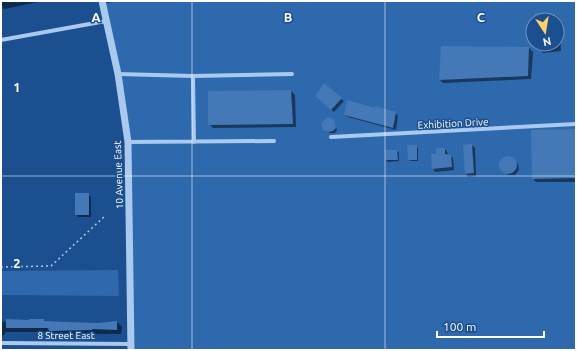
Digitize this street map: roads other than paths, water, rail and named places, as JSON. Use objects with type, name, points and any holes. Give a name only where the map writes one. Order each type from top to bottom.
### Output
[{"type":"street","name":"10 Avenue East","points":[[102,1],[118,74],[128,142],[131,347]]},
{"type":"street","points":[[1,40],[106,21]]},
{"type":"street","points":[[118,74],[193,76],[292,74]]},
{"type":"street","points":[[193,76],[194,142]]},
{"type":"street","name":"Exhibition Drive","points":[[331,137],[576,124]]},
{"type":"street","points":[[128,142],[274,141]]},
{"type":"street","name":"8 Street East","points":[[1,343],[131,347]]}]
